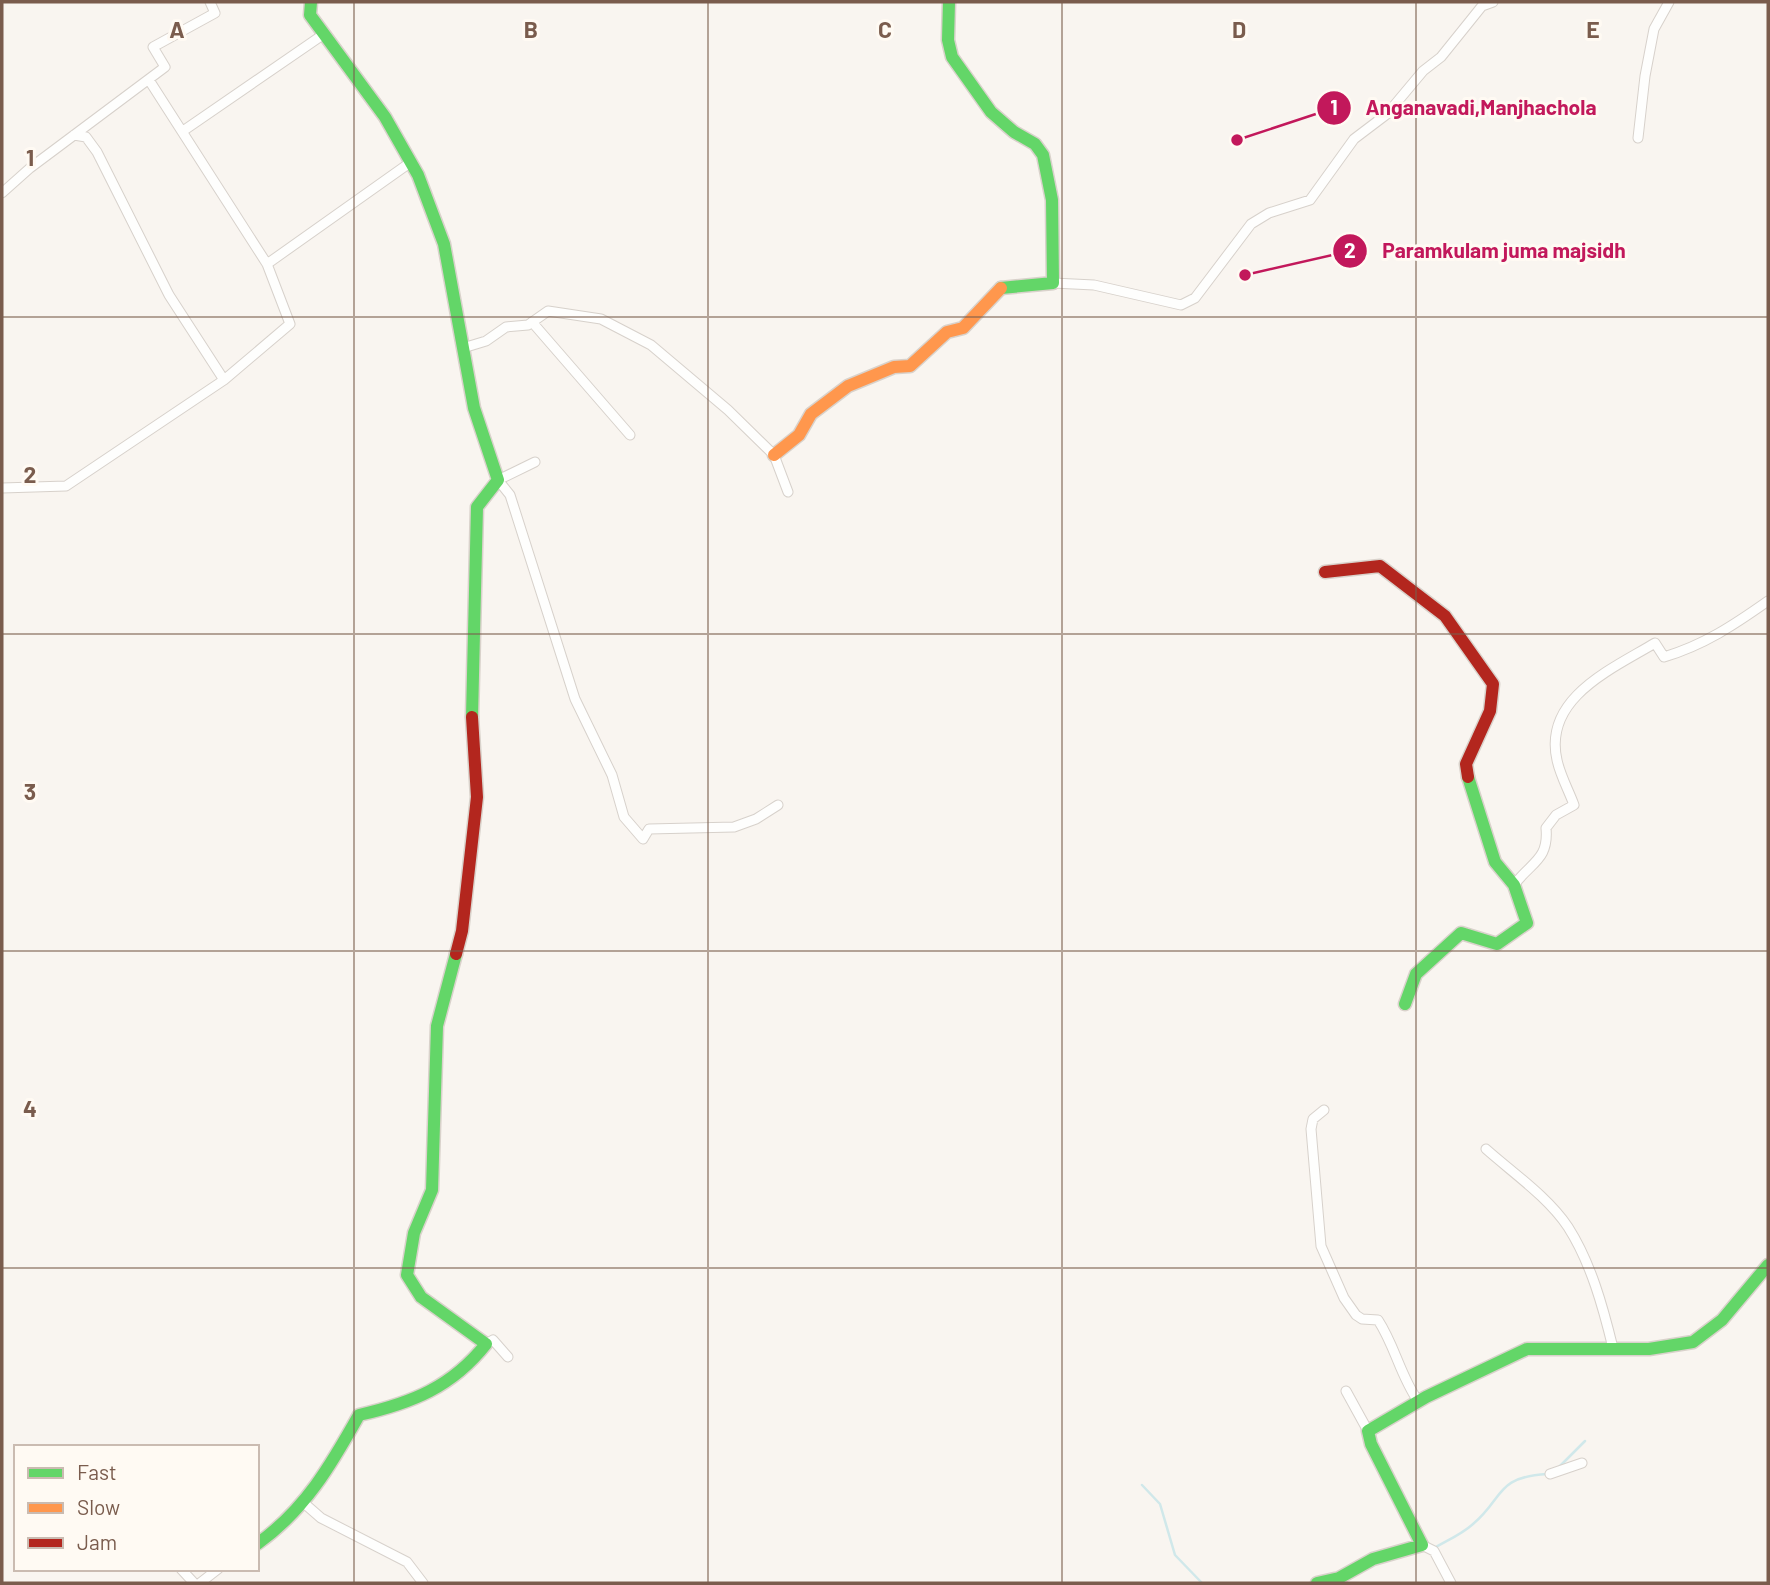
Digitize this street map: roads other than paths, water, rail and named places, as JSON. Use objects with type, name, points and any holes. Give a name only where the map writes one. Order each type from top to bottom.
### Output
[{"type":"street","points":[[2,193],[74,135],[165,68],[153,47],[215,13],[210,2]]},
{"type":"street","points":[[949,2],[947,44],[952,60],[962,70],[969,86],[992,116],[1034,142],[1043,153],[1053,194],[1050,215],[1053,283]]},
{"type":"street","points":[[774,455],[799,435],[811,414],[848,386],[894,367],[910,366],[947,332],[963,328],[1000,288],[1053,283],[1094,285],[1181,305],[1195,298],[1251,224],[1269,213],[1310,200],[1354,139],[1387,114],[1423,71],[1441,57],[1482,6],[1493,2]]},
{"type":"street","points":[[1638,138],[1654,29],[1669,2]]},
{"type":"street","points":[[309,4],[310,15],[385,117],[411,162],[444,244],[474,408],[498,480],[510,495],[517,514],[575,699],[612,775],[624,817],[643,839],[649,829],[734,827],[756,819],[778,805]]},
{"type":"street","points":[[183,131],[324,34]]},
{"type":"street","points":[[2,488],[66,486],[164,424],[224,380],[290,324],[267,264],[149,80]]},
{"type":"street","points":[[74,135],[86,137],[97,152],[169,295],[224,380]]},
{"type":"street","points":[[267,264],[411,162]]},
{"type":"street","points":[[463,348],[486,341],[506,327],[532,322],[548,311],[559,315],[585,315],[634,334],[728,410],[774,455],[788,492]]},
{"type":"street","points":[[532,322],[630,435]]},
{"type":"street","points":[[486,1344],[421,1297],[407,1275],[414,1233],[432,1189],[438,1026],[462,932],[477,797],[472,730],[477,507],[498,480],[535,462]]},
{"type":"street","points":[[1325,572],[1380,566],[1445,616],[1493,684],[1490,711],[1466,764],[1480,827],[1495,862],[1514,885],[1527,923],[1497,944],[1461,933],[1416,974],[1405,1004]]},
{"type":"street","points":[[1514,885],[1541,858],[1548,844],[1546,828],[1556,815],[1574,806],[1556,760],[1555,727],[1581,688],[1655,643],[1664,657],[1715,638],[1768,601]]},
{"type":"street","points":[[1324,1110],[1313,1119],[1311,1129],[1321,1246],[1350,1307],[1362,1319],[1378,1320],[1390,1338],[1400,1371],[1418,1401]]},
{"type":"street","points":[[1486,1149],[1568,1227],[1601,1299],[1614,1348]]},
{"type":"street","points":[[1368,1431],[1418,1401],[1527,1349],[1676,1347],[1693,1342],[1722,1320],[1768,1265]]},
{"type":"street","points":[[259,1542],[305,1504],[359,1415],[426,1398],[468,1368],[486,1344],[493,1340],[508,1357]]},
{"type":"street","points":[[1346,1391],[1421,1538],[1422,1545]]},
{"type":"street","points":[[1550,1474],[1582,1463]]},
{"type":"street","points":[[305,1504],[321,1518],[407,1562],[423,1583]]},
{"type":"street","points":[[1317,1583],[1339,1578],[1373,1559],[1422,1545],[1434,1551],[1451,1583]]},
{"type":"street","points":[[200,1583],[215,1571]]},
{"type":"waterway","points":[[1558,1468],[1585,1441]]},
{"type":"waterway","points":[[1436,1547],[1473,1524],[1509,1484],[1518,1479],[1547,1474]]},
{"type":"waterway","points":[[1142,1485],[1160,1504],[1175,1555],[1202,1583]]},
{"type":"place","name":"Anganavadi,Manjhachola","points":[[1237,140]]},
{"type":"place","name":"Paramkulam juma majsidh","points":[[1245,275]]}]
